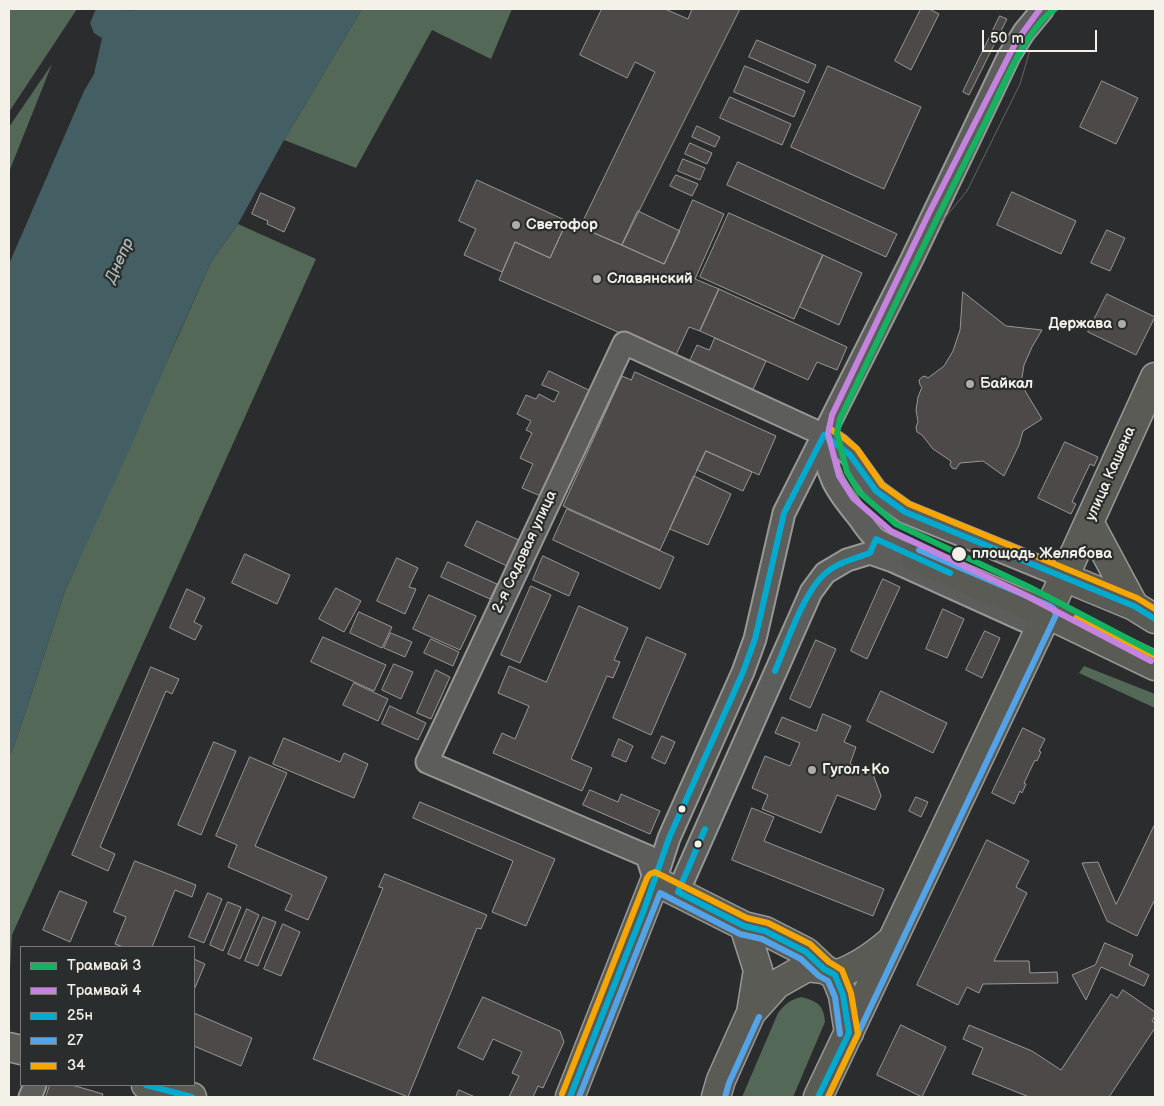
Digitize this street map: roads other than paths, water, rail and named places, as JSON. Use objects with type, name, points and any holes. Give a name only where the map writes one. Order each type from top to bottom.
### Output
[{"type":"main road","name":"улица Кашена","points":[[818,1097],[1044,621],[1155,377]]},
{"type":"main road","points":[[1090,522],[1144,613]]},
{"type":"main road","points":[[916,558],[1044,621],[1155,666]]},
{"type":"main road","points":[[1064,577],[1144,613]]},
{"type":"main road","points":[[570,1097],[667,886],[744,926],[765,931],[806,952],[829,972],[843,995],[849,1033]]},
{"type":"main road","points":[[717,1091],[751,1013],[758,970],[744,926]]},
{"type":"main road","points":[[751,1013],[777,984],[807,967],[829,972],[849,970],[864,962],[894,938]]},
{"type":"main road","points":[[150,1086],[192,1097]]},
{"type":"street","points":[[667,886],[669,838],[743,672],[755,640],[784,513],[911,261],[1009,56],[1024,32],[1043,9]]},
{"type":"street","name":"2-я Садовая улица","points":[[667,886],[647,856],[427,762],[624,343],[824,435]]},
{"type":"street","points":[[824,435],[824,454],[828,469],[836,487],[873,546],[893,560],[1044,621]]},
{"type":"street","points":[[824,435],[850,455],[876,491],[905,512],[1064,577]]},
{"type":"street","points":[[667,886],[811,592],[825,572],[873,546],[916,558]]},
{"type":"water","name":"Днепр","points":[[96,9],[362,9],[284,140],[238,224],[211,262],[132,444],[65,591],[9,757],[9,264],[84,91],[94,74],[102,38],[94,33],[90,23]]},
{"type":"tram line","name":"4","points":[[1040,9],[1016,42],[929,213],[832,415],[828,434],[839,476],[853,498],[891,531],[1025,595],[1151,661]]},
{"type":"tram line","name":"3","points":[[1055,9],[1044,18],[1034,31],[1015,62],[840,419],[837,433],[847,472],[859,492],[896,524],[1029,587],[1155,653]]},
{"type":"tram line","points":[[943,220],[967,191],[1020,84],[1030,50]]},
{"type":"place","name":"Светофор","points":[[516,225]]},
{"type":"place","name":"Славянский","points":[[597,279]]},
{"type":"place","name":"Держава","points":[[1122,324]]},
{"type":"place","name":"Байкал","points":[[970,384]]},
{"type":"place","name":"площадь Желябова","points":[[959,554]]},
{"type":"place","name":"Гугол+Ко","points":[[812,770]]}]
